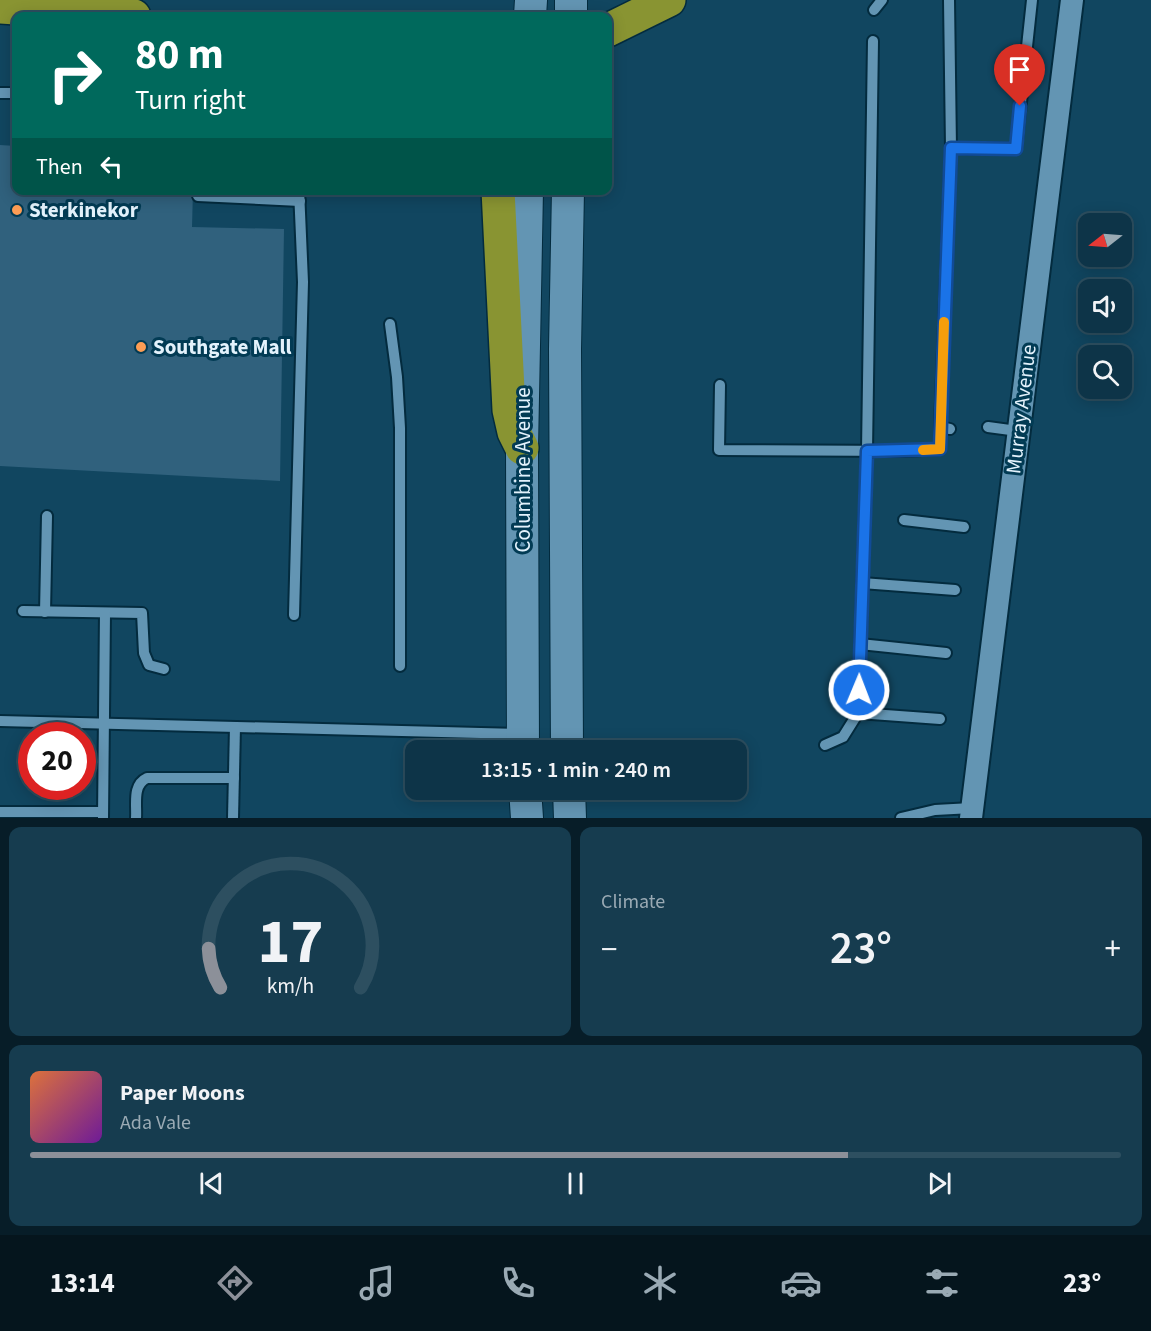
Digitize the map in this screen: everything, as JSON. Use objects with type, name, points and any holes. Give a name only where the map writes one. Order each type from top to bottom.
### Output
[{"type":"highway","points":[[612,28],[669,0]]},
{"type":"highway","points":[[0,7],[74,12]]},
{"type":"highway","points":[[498,195],[509,410],[514,432],[522,448]]},
{"type":"main road","name":"Columbine Avenue","points":[[523,740],[522,448],[527,195]]},
{"type":"main road","name":"Columbine Avenue","points":[[567,740],[565,348],[568,195]]},
{"type":"main road","points":[[526,800],[527,818]]},
{"type":"main road","points":[[569,800],[570,818]]},
{"type":"street","name":"Murray Avenue","points":[[972,813],[1072,0]]},
{"type":"lane","points":[[874,10],[882,0]]},
{"type":"lane","points":[[720,385],[719,450],[940,449],[945,428],[951,148],[949,0]]},
{"type":"lane","points":[[951,148],[1016,149],[1032,0]]},
{"type":"lane","points":[[825,745],[843,737],[858,713],[867,451],[873,41]]},
{"type":"lane","points":[[198,196],[299,196],[303,282],[294,615]]},
{"type":"lane","points":[[390,324],[397,377],[400,428],[400,666]]},
{"type":"lane","points":[[988,427],[1018,431]]},
{"type":"lane","points":[[45,612],[46,516]]},
{"type":"lane","points":[[904,520],[964,527]]},
{"type":"lane","points":[[862,584],[956,590]]},
{"type":"lane","points":[[23,611],[142,614],[144,653],[149,665],[164,669]]},
{"type":"lane","points":[[0,812],[103,815],[105,613]]},
{"type":"lane","points":[[860,644],[946,653]]},
{"type":"lane","points":[[858,713],[940,719]]},
{"type":"lane","points":[[0,721],[235,727],[485,740]]},
{"type":"lane","points":[[233,818],[235,727]]},
{"type":"lane","points":[[136,818],[137,787],[147,778],[234,778]]},
{"type":"lane","points":[[901,818],[935,810],[972,813]]},
{"type":"building","name":"Southgate Mall","points":[[0,145],[12,146],[12,195],[193,195],[192,227],[284,229],[280,481],[0,466]]},
{"type":"slow traffic","points":[[923,450],[940,449],[944,322]]},
{"type":"place","name":"Sterkinekor","points":[[17,210]]},
{"type":"place","name":"Southgate Mall","points":[[141,347]]},
{"type":"route","points":[[859,690],[867,451],[940,449],[951,148],[1016,149],[1020,106]]}]
